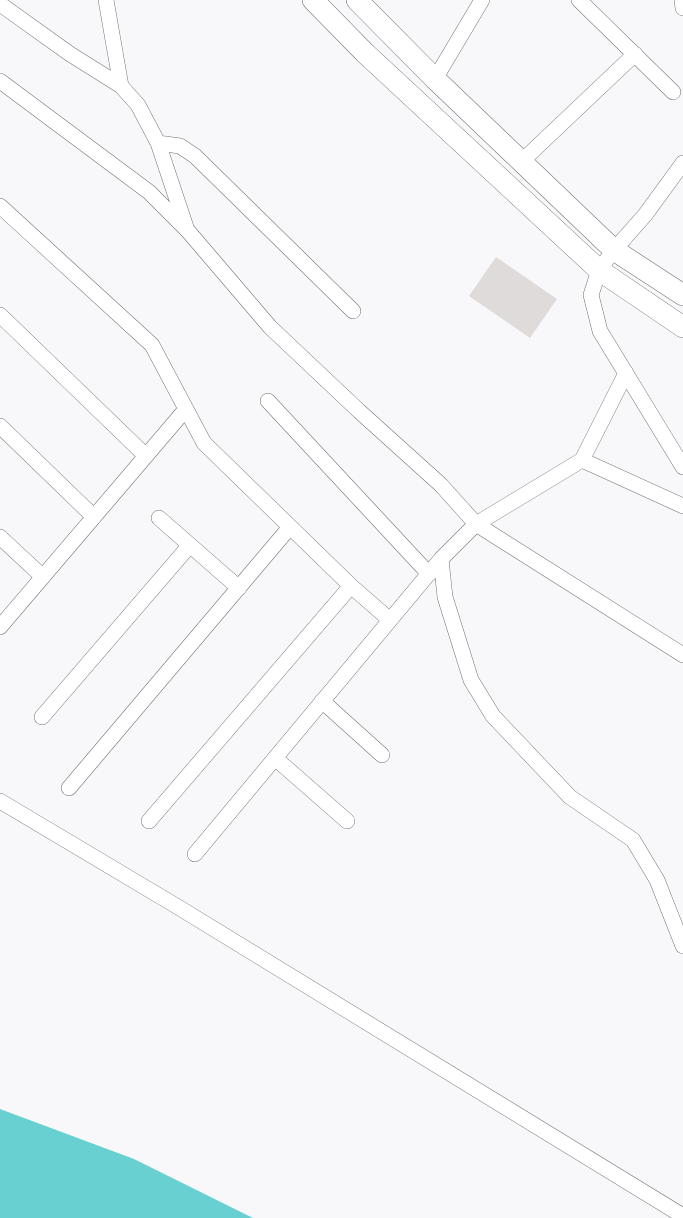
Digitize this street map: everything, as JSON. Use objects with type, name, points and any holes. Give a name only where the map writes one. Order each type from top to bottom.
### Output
[{"type":"main road","points":[[313,0],[365,53],[599,270],[683,327]]},
{"type":"main road","points":[[357,0],[435,79],[614,250],[683,295]]},
{"type":"street","points":[[106,0],[121,86]]},
{"type":"street","points":[[435,79],[482,0]]},
{"type":"street","points":[[579,0],[673,92]]},
{"type":"street","points":[[682,0],[683,8]]},
{"type":"street","points":[[0,4],[70,54],[121,86],[138,105],[158,143],[188,231]]},
{"type":"street","points":[[521,162],[635,54]]},
{"type":"street","points":[[0,81],[149,192],[188,231],[270,327],[359,412],[441,485],[476,524],[683,655]]},
{"type":"street","points":[[158,143],[180,146],[195,156],[353,310]]},
{"type":"street","points":[[683,163],[645,215],[614,250],[599,270],[591,295],[600,331],[683,467]]},
{"type":"street","points":[[0,206],[152,345],[204,443],[290,527],[390,620]]},
{"type":"street","points":[[0,315],[146,456]]},
{"type":"street","points":[[194,854],[441,559],[476,524],[582,460],[626,373]]},
{"type":"street","points":[[268,401],[429,574]]},
{"type":"street","points":[[0,627],[186,409]]},
{"type":"street","points":[[0,426],[94,517]]},
{"type":"street","points":[[582,460],[683,506]]},
{"type":"street","points":[[159,518],[239,588]]},
{"type":"street","points":[[69,788],[290,527]]},
{"type":"street","points":[[0,537],[43,577]]},
{"type":"street","points":[[42,717],[190,545]]},
{"type":"street","points":[[441,559],[446,597],[471,680],[493,716],[570,797],[633,840],[657,880],[683,946]]},
{"type":"street","points":[[149,821],[352,586]]},
{"type":"street","points":[[322,701],[382,755]]},
{"type":"street","points":[[274,758],[348,821]]},
{"type":"street","points":[[0,801],[178,907],[683,1216]]},
{"type":"water","points":[[0,1109],[134,1159],[253,1218],[0,1218]]},
{"type":"building","points":[[496,257],[557,299],[530,338],[469,296]]}]
